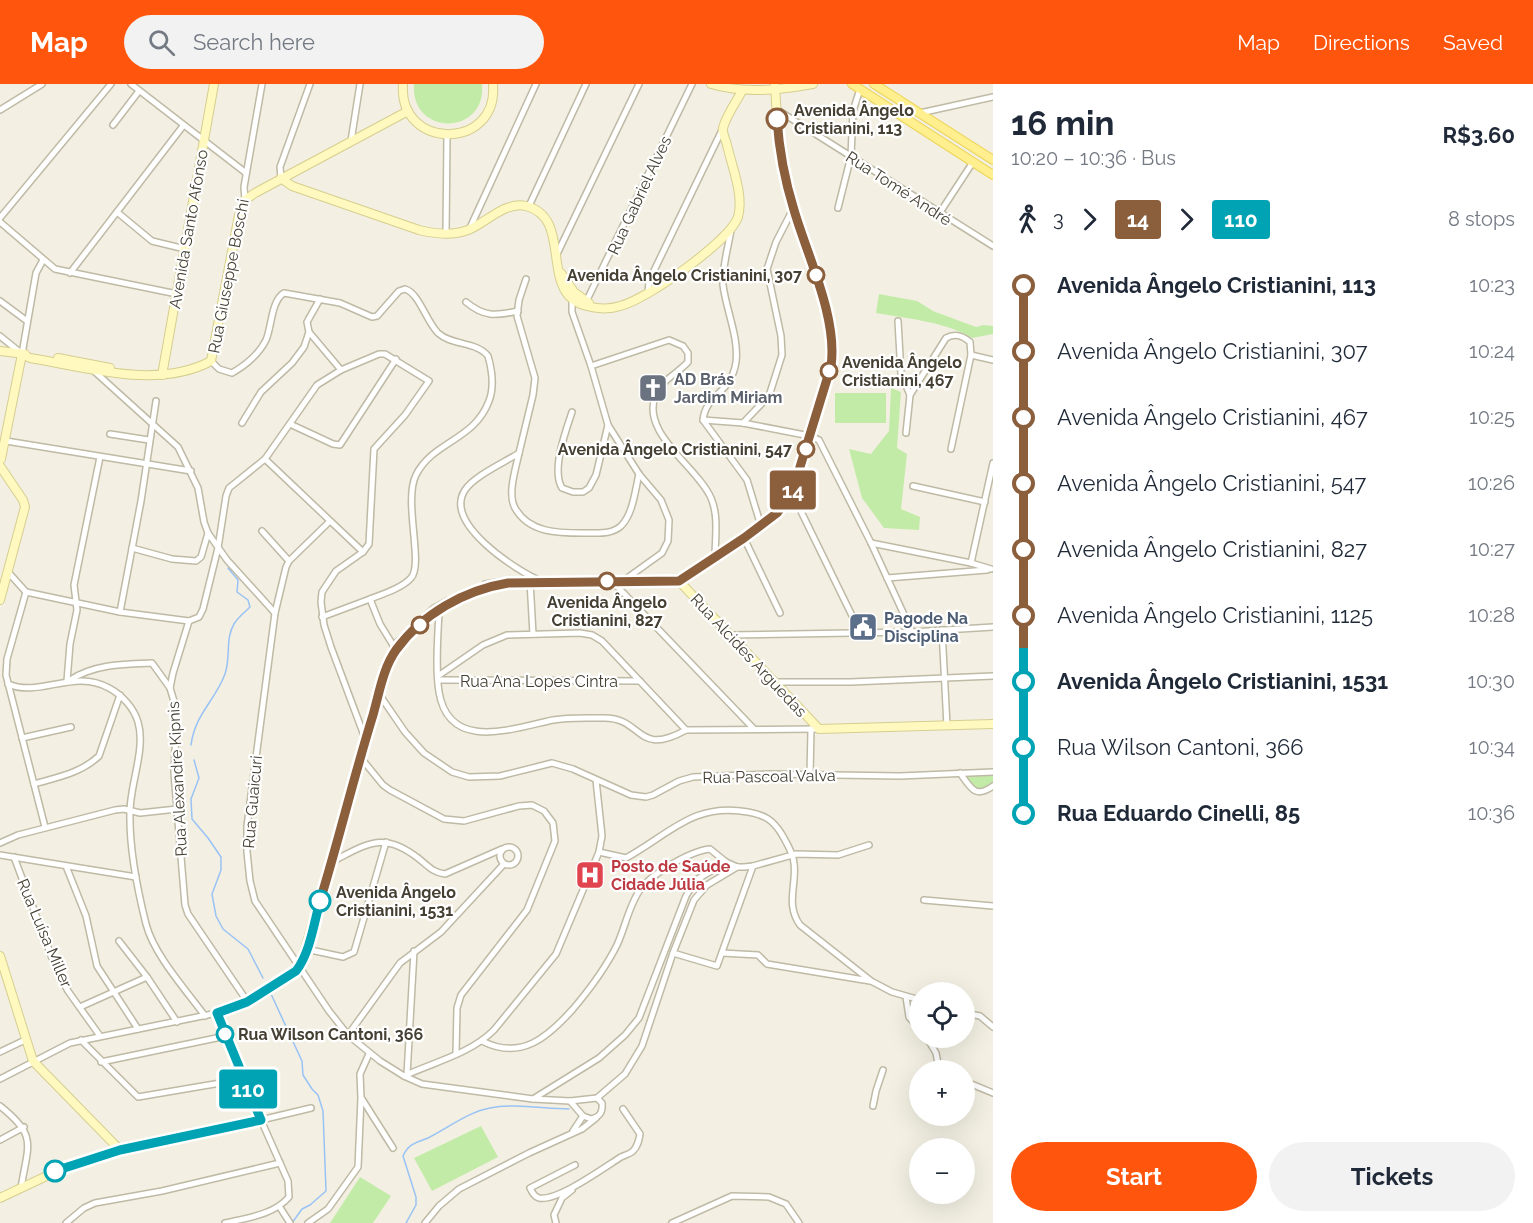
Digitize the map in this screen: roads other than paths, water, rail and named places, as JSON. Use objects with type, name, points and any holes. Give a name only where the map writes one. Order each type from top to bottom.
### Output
[{"type":"main road","points":[[874,84],[993,160]]},
{"type":"main road","points":[[858,86],[993,175]]},
{"type":"street","points":[[0,110],[42,84]]},
{"type":"street","points":[[111,84],[0,220],[55,269],[177,294]]},
{"type":"street","points":[[131,84],[246,173]]},
{"type":"street","name":"Avenida Santo Afonso","points":[[162,375],[214,84]]},
{"type":"street","name":"Rua Giuseppe Boschi","points":[[211,362],[239,215],[245,201],[246,173],[262,84]]},
{"type":"street","points":[[310,84],[280,167],[281,178],[292,186],[428,232],[446,234],[469,230],[515,206],[528,206],[543,217],[549,226],[559,270],[573,296],[572,312],[591,366],[608,426],[639,474],[665,507],[669,520],[668,541],[662,553],[623,581]]},
{"type":"street","points":[[351,141],[360,84]]},
{"type":"street","points":[[403,84],[408,111],[424,128],[447,135],[464,132],[479,123],[489,110],[494,94],[493,84]]},
{"type":"street","points":[[469,230],[536,84]]},
{"type":"street","points":[[528,206],[586,84]]},
{"type":"street","points":[[557,254],[639,84]]},
{"type":"street","name":"Rua Gabriel Alves","points":[[586,303],[692,84]]},
{"type":"street","points":[[711,84],[742,91],[813,84]]},
{"type":"street","points":[[838,208],[851,156],[853,111],[858,86]]},
{"type":"street","points":[[394,648],[439,610],[465,594],[479,589],[508,583],[679,581],[761,526],[777,513],[792,493],[831,366],[832,349],[823,299],[793,209],[778,141],[776,87]]},
{"type":"street","points":[[113,125],[139,91]]},
{"type":"street","points":[[648,294],[649,281],[742,91]]},
{"type":"street","points":[[920,113],[993,97]]},
{"type":"street","name":"Rua Tomé André","points":[[776,109],[993,246]]},
{"type":"street","points":[[245,201],[281,178],[408,111]]},
{"type":"street","points":[[70,273],[183,126]]},
{"type":"street","points":[[723,129],[739,199],[738,214],[731,230],[723,279],[735,341],[736,361],[728,385],[705,408],[703,420],[747,480],[761,526]]},
{"type":"street","points":[[446,234],[447,135]]},
{"type":"street","points":[[939,214],[973,162]]},
{"type":"street","points":[[743,423],[769,396],[782,355],[781,336],[767,269],[776,242],[793,209]]},
{"type":"street","points":[[117,212],[152,241],[185,249]]},
{"type":"street","points":[[573,296],[596,307],[622,306],[648,294],[716,244],[731,230]]},
{"type":"street","points":[[0,600],[25,507],[0,462],[6,441],[36,273],[43,260]]},
{"type":"street","points":[[526,279],[518,320],[535,378],[512,490],[514,507],[530,523],[555,532],[607,532],[619,528],[629,513],[639,474]]},
{"type":"street","points":[[0,336],[30,358],[123,373],[162,375],[211,362],[219,369],[232,373],[259,352],[266,339],[277,300],[281,294],[288,293],[340,303],[375,317],[399,291],[408,289],[415,296],[425,316],[438,333],[451,341],[484,352],[489,360],[492,390],[485,411],[479,421],[460,437],[424,461],[414,479],[410,496],[415,559],[413,575],[408,580],[370,599],[322,617]]},
{"type":"street","points":[[320,299],[307,322],[309,332],[341,370]]},
{"type":"street","points":[[0,301],[27,321]]},
{"type":"street","points":[[466,302],[476,311],[485,314],[518,311]]},
{"type":"street","points":[[898,321],[901,374],[910,395]]},
{"type":"street","points":[[242,423],[261,392],[300,353],[309,332]]},
{"type":"street","points":[[906,433],[910,395],[946,338],[955,335],[966,338],[970,342],[970,355],[951,449]]},
{"type":"street","points":[[591,366],[669,340],[682,346],[688,353],[688,362],[658,390],[652,413],[659,430],[712,499],[716,519],[715,558]]},
{"type":"street","points":[[0,351],[22,354]]},
{"type":"street","points":[[8,573],[26,592],[120,612],[189,621],[201,614],[218,549],[227,491],[265,459],[317,385],[341,370],[379,354],[396,359],[429,381],[405,415],[374,448],[369,544],[363,552],[339,568],[321,596],[322,617],[336,662],[365,738]]},
{"type":"street","points":[[970,355],[993,360]]},
{"type":"street","points":[[290,424],[337,445],[344,440],[396,359]]},
{"type":"street","points":[[92,367],[178,447],[201,496],[203,518],[208,533],[218,549],[275,613]]},
{"type":"street","points":[[120,612],[156,401]]},
{"type":"street","points":[[572,412],[566,427],[558,477],[562,488],[567,490],[583,492],[592,483],[608,426]]},
{"type":"street","points":[[703,420],[743,423],[810,436],[819,440],[871,543],[912,632]]},
{"type":"street","points":[[110,434],[149,440]]},
{"type":"street","points":[[6,441],[191,471]]},
{"type":"street","points":[[519,453],[467,487],[463,492],[460,507],[464,519],[476,534],[526,574],[545,583]]},
{"type":"street","points":[[68,681],[76,603],[74,585],[100,457]]},
{"type":"street","points":[[265,459],[363,552]]},
{"type":"street","points":[[971,563],[993,464]]},
{"type":"street","points":[[913,486],[985,502]]},
{"type":"street","points":[[792,493],[861,634]]},
{"type":"street","points":[[262,531],[289,561],[329,522]]},
{"type":"street","points":[[132,549],[172,559],[196,561],[201,557],[208,533]]},
{"type":"street","points":[[744,538],[780,613]]},
{"type":"street","points":[[871,543],[992,569]]},
{"type":"street","name":"Rua Guaicuri","points":[[289,561],[275,613],[249,806],[247,852],[255,901],[329,1011],[348,1035],[369,1054],[405,1075],[430,1086],[533,1099],[588,1100]]},
{"type":"street","points":[[887,578],[992,569]]},
{"type":"street","points":[[526,574],[531,583],[533,634]]},
{"type":"street","points":[[0,1079],[62,1045],[217,1013],[247,1002],[292,975],[300,966],[306,949],[365,738],[394,648],[434,608],[470,589],[495,581],[521,579],[526,574]]},
{"type":"street","points":[[612,581],[754,729]]},
{"type":"street","name":"Rua Alcides Arguedas","points":[[679,581],[815,729]]},
{"type":"street","points":[[26,592],[7,659],[6,675],[45,827]]},
{"type":"street","points":[[370,599],[380,624],[394,648]]},
{"type":"street","points":[[439,610],[438,678],[444,709],[459,726],[474,732],[504,731],[564,718],[607,717],[619,720],[656,741],[686,730],[993,724]]},
{"type":"street","points":[[170,688],[189,621]]},
{"type":"street","points":[[729,635],[861,634],[993,627]]},
{"type":"street","points":[[942,630],[946,726]]},
{"type":"street","points":[[438,678],[469,654],[496,639],[518,634],[580,633],[592,635],[602,641],[686,730]]},
{"type":"street","name":"Rua Alexandre Kipnis","points":[[68,681],[96,668],[152,663],[170,688],[176,708],[174,773],[184,895],[188,914],[247,1002]]},
{"type":"street","points":[[774,682],[851,682],[993,676]]},
{"type":"street","name":"Rua Ana Lopes Cintra","points":[[438,678],[640,681]]},
{"type":"street","points":[[8,684],[27,689],[68,681],[102,684],[120,695],[136,716],[140,730],[130,810],[136,877],[148,932],[164,960],[204,1016]]},
{"type":"street","name":"Rua Pascoal Valva","points":[[379,694],[405,732],[424,753],[452,772],[469,777],[500,776],[552,763],[573,769],[631,795],[646,798],[679,781],[693,777],[900,776],[993,772]]},
{"type":"street","points":[[34,784],[74,773],[92,763],[99,756],[120,695]]},
{"type":"street","points":[[22,738],[71,727]]},
{"type":"street","points":[[810,775],[815,729]]},
{"type":"street","points":[[360,757],[390,790],[444,819],[464,821],[519,806],[532,805],[544,811],[553,823],[555,841],[532,902],[521,920],[461,995],[457,1008],[456,1054]]},
{"type":"street","points":[[960,773],[971,788],[977,792],[984,792],[993,786]]},
{"type":"street","points":[[414,951],[405,1075],[482,1041],[494,1030],[556,954],[599,852],[602,836],[596,780]]},
{"type":"street","points":[[0,843],[45,827],[115,810],[145,813],[177,809]]},
{"type":"street","points":[[599,852],[626,858],[696,815],[723,809],[754,813],[770,819],[777,826],[792,855],[795,868],[792,903],[795,918],[800,925],[871,981],[909,998]]},
{"type":"street","points":[[331,862],[372,842],[386,842],[416,856],[440,874],[452,873],[479,858],[502,849],[510,846],[518,853],[515,863],[504,864],[500,859],[502,849]]},
{"type":"street","points":[[306,949],[343,957],[354,952],[386,842]]},
{"type":"street","points":[[569,1134],[577,1127],[582,1115],[582,1106],[617,1083],[634,1062],[642,1046],[673,953],[697,895],[707,885],[737,867],[753,866],[804,853],[833,856],[869,845]]},
{"type":"street","points":[[482,1041],[510,1048],[528,1045],[548,1035],[602,974],[618,943],[637,894],[646,882],[662,870],[707,849],[737,867]]},
{"type":"street","points":[[0,855],[136,877]]},
{"type":"street","name":"Rua Luísa Miller","points":[[14,857],[57,971],[100,1036]]},
{"type":"street","points":[[533,1099],[599,1058],[625,1035],[639,1018],[686,896],[696,880],[726,862]]},
{"type":"street","points":[[348,1035],[395,968],[441,932],[504,864]]},
{"type":"street","points":[[66,866],[86,916],[97,966],[138,1029]]},
{"type":"street","points":[[673,953],[717,966],[753,866]]},
{"type":"street","points":[[924,900],[993,906]]},
{"type":"street","points":[[119,941],[147,977],[177,1022]]},
{"type":"street","points":[[722,953],[758,955],[767,964],[871,981]]},
{"type":"street","points":[[0,956],[33,1061],[120,1150]]},
{"type":"street","points":[[80,1007],[147,977]]},
{"type":"street","points":[[906,997],[909,1017]]},
{"type":"street","points":[[217,1013],[289,1186],[289,1197],[279,1206],[253,1217],[225,1223]]},
{"type":"street","points":[[975,1015],[980,1016],[993,1027]]},
{"type":"street","points":[[639,1018],[649,1021]]},
{"type":"street","points":[[101,1062],[226,1036]]},
{"type":"street","points":[[0,1052],[25,1040]]},
{"type":"street","points":[[81,1040],[138,1097],[244,1079]]},
{"type":"street","points":[[308,1223],[328,1209],[358,1167],[360,1074],[369,1054]]},
{"type":"street","points":[[873,1106],[883,1070]]},
{"type":"street","points":[[975,1086],[993,1093]]},
{"type":"street","points":[[361,1098],[393,1148]]},
{"type":"street","points":[[424,1223],[459,1189],[582,1129],[601,1113],[602,1103],[597,1098]]},
{"type":"street","points":[[570,1101],[582,1115],[589,1119],[596,1118]]},
{"type":"street","points":[[0,1106],[24,1127],[28,1145],[21,1188]]},
{"type":"street","points":[[0,1198],[64,1167],[120,1150],[311,1108]]},
{"type":"street","points":[[556,1223],[554,1215],[562,1198],[620,1158],[632,1153],[638,1145],[639,1130],[622,1109]]},
{"type":"street","points":[[0,1140],[24,1127]]},
{"type":"street","points":[[66,1223],[84,1208],[95,1203],[162,1191],[280,1163]]},
{"type":"street","points":[[575,1165],[530,1188],[536,1197],[542,1198],[578,1185]]},
{"type":"street","points":[[672,1223],[732,1196],[769,1197],[786,1204],[799,1223]]},
{"type":"street","points":[[279,1206],[290,1223]]},
{"type":"waterway","points":[[191,745],[201,716],[225,674],[231,630],[237,619],[250,607],[248,600],[237,592],[238,580],[228,568]]},
{"type":"waterway","points":[[194,760],[199,778],[191,799],[192,819],[221,857],[221,870],[212,894],[216,916],[223,929],[248,949],[263,978]]},
{"type":"waterway","points":[[271,994],[302,1061],[303,1075],[318,1095],[323,1111],[326,1191],[302,1209],[292,1223]]},
{"type":"waterway","points":[[406,1223],[416,1205],[416,1197],[403,1156],[410,1146],[466,1117],[490,1108],[519,1106],[569,1109]]},
{"type":"place","name":"Avenida Ângelo Cristianini, 113","points":[[777,119]]},
{"type":"place","name":"Avenida Ângelo Cristianini, 307","points":[[816,275]]},
{"type":"place","name":"Avenida Ângelo Cristianini, 467","points":[[829,371]]},
{"type":"place","name":"AD Brás Jardim Miriam","points":[[653,388]]},
{"type":"place","name":"Avenida Ângelo Cristianini, 547","points":[[806,449]]},
{"type":"place","name":"Avenida Ângelo Cristianini, 827","points":[[607,581]]},
{"type":"place","name":"Pagode Na Disciplina","points":[[863,627]]},
{"type":"place","name":"Posto de Saúde Cidade Júlia","points":[[590,875]]},
{"type":"place","name":"Avenida Ângelo Cristianini, 1531","points":[[320,901]]},
{"type":"place","name":"Rua Wilson Cantoni, 366","points":[[225,1034]]}]
